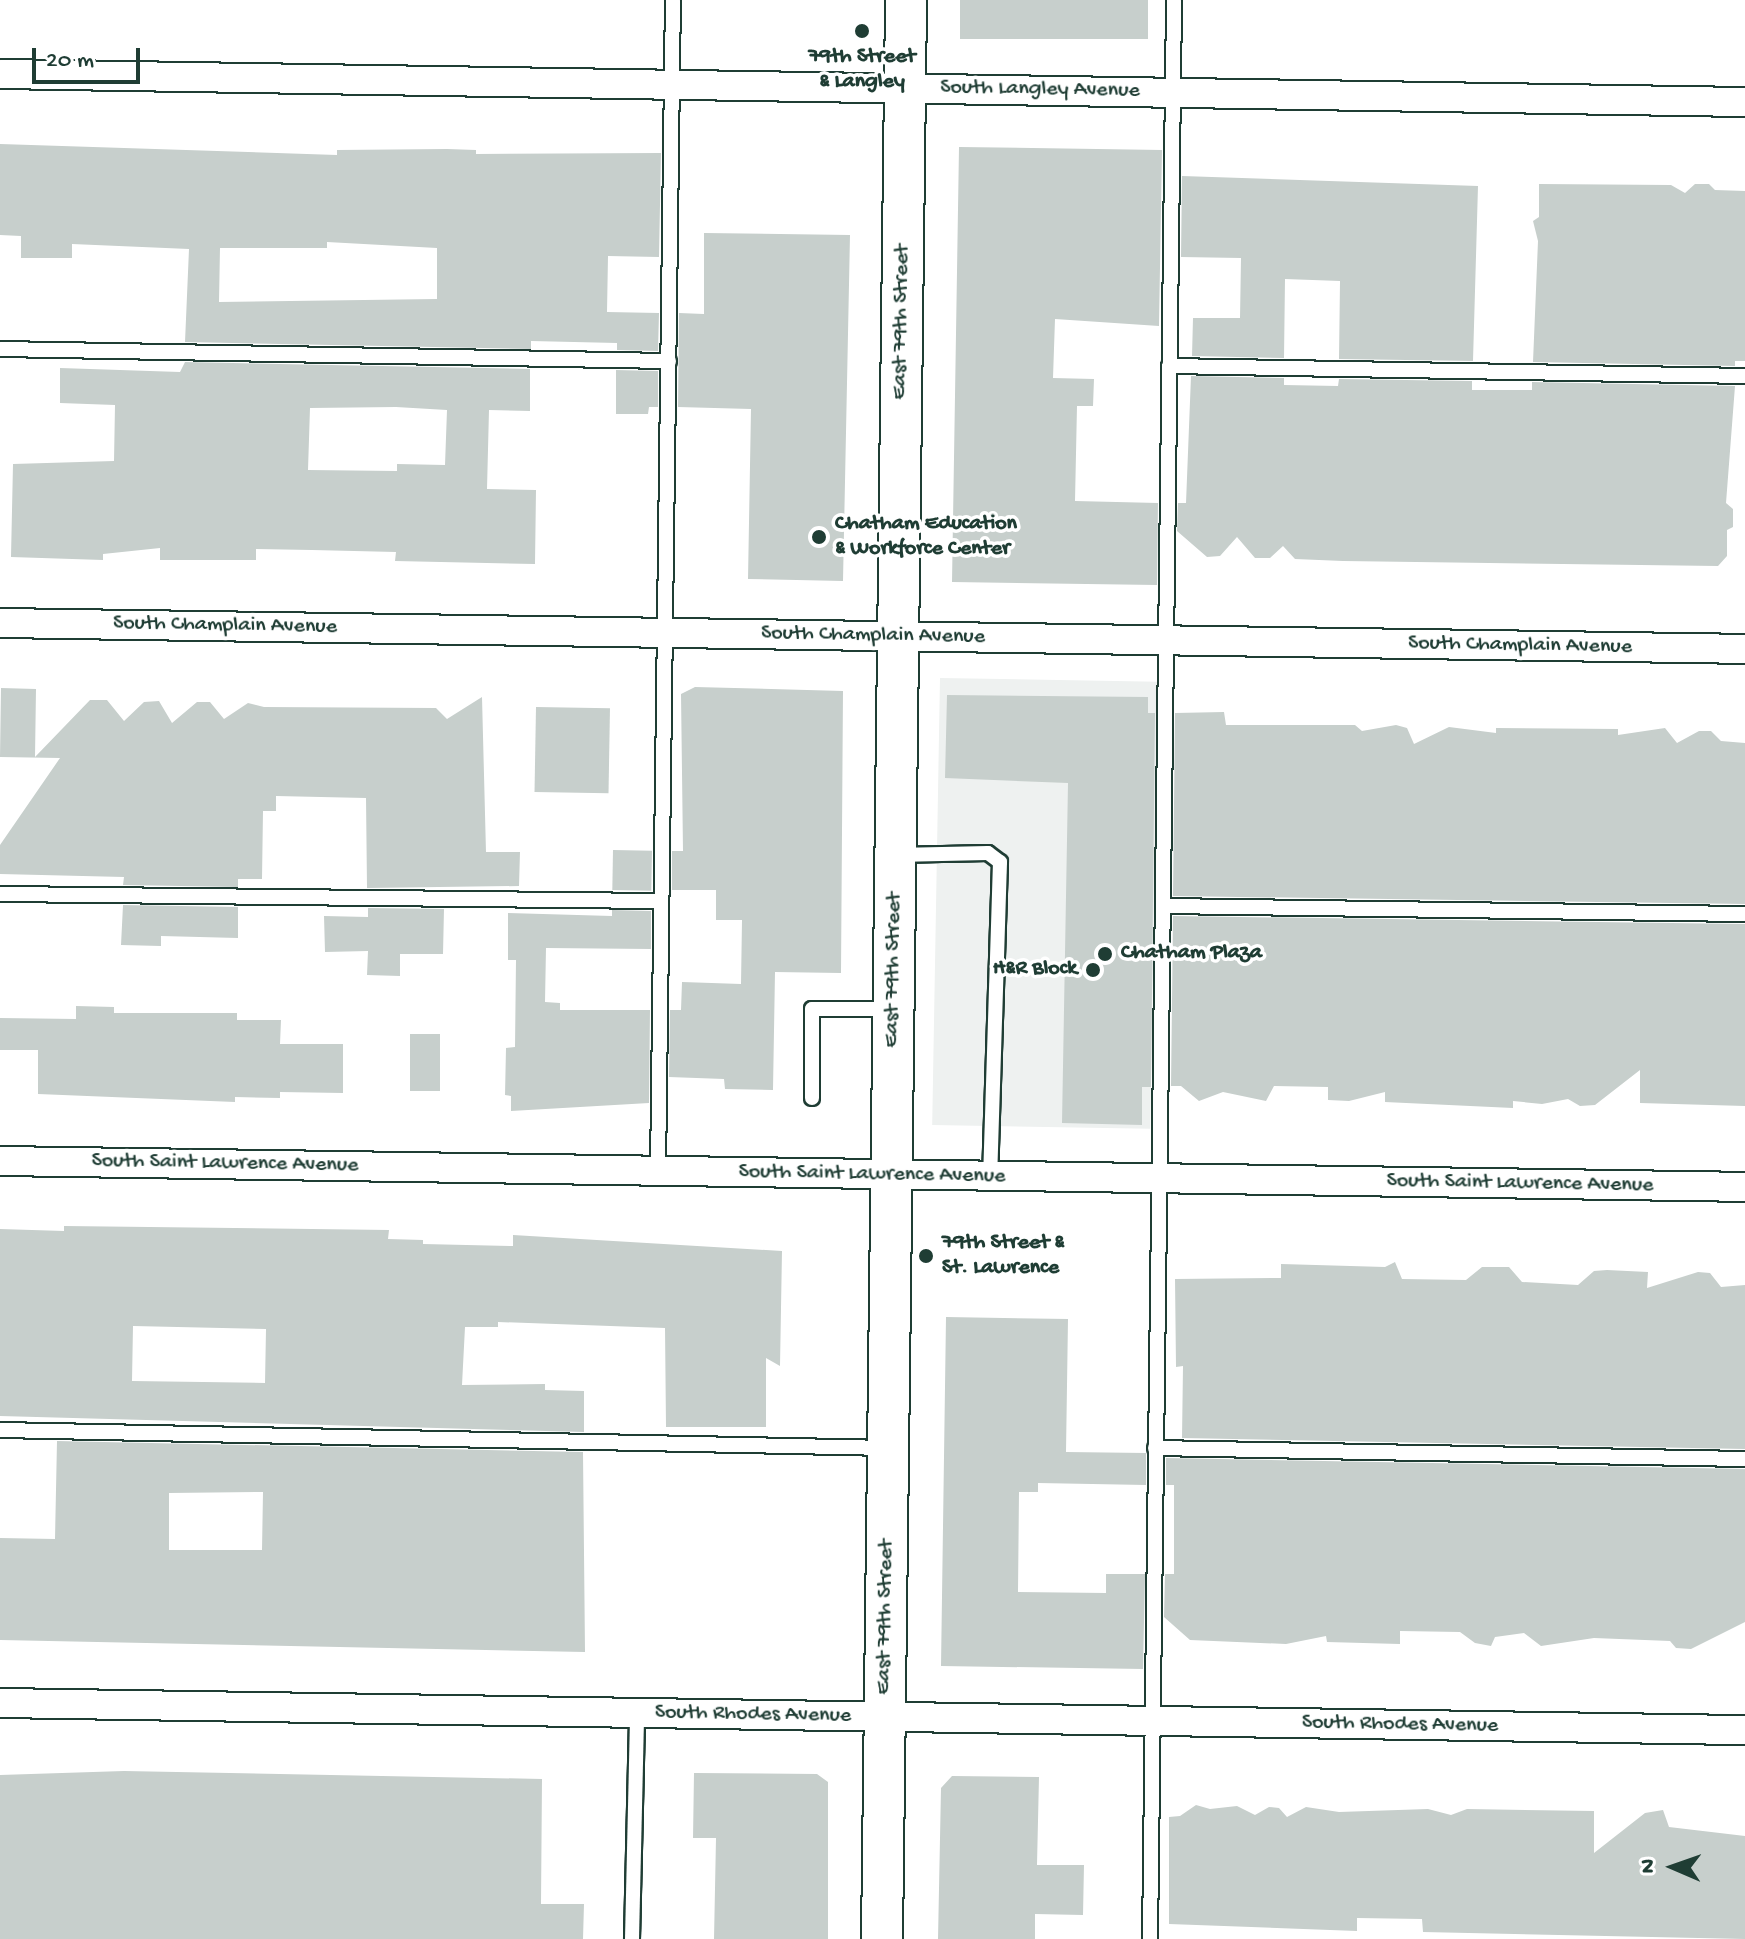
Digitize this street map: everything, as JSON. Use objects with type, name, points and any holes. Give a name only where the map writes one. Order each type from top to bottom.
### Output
[{"type":"main road","name":"East 79th Street","points":[[882,1939],[906,0]]},
{"type":"street","name":"South Langley Avenue","points":[[0,74],[1745,102]]},
{"type":"street","name":"South Champlain Avenue","points":[[0,623],[1745,649]]},
{"type":"street","name":"South Saint Lawrence Avenue","points":[[0,1161],[1745,1187]]},
{"type":"street","name":"South Rhodes Avenue","points":[[0,1703],[1745,1730]]},
{"type":"lane","points":[[658,1171],[673,0]]},
{"type":"lane","points":[[1150,1939],[1174,0]]},
{"type":"lane","points":[[0,349],[669,361]]},
{"type":"lane","points":[[1169,366],[1745,376]]},
{"type":"lane","points":[[895,855],[988,853],[1000,862],[990,1177]]},
{"type":"lane","points":[[0,894],[661,901]]},
{"type":"lane","points":[[1163,906],[1745,914]]},
{"type":"lane","points":[[812,1098],[812,1009],[894,1009]]},
{"type":"lane","points":[[0,1430],[888,1448]]},
{"type":"lane","points":[[1155,1448],[1745,1459]]},
{"type":"lane","points":[[632,1939],[637,1713]]},
{"type":"shaded area","name":"Chatham Plaza","points":[[940,678],[1158,682],[1150,1129],[932,1125]]},
{"type":"building","points":[[960,0],[1148,0],[1148,39],[960,39]]},
{"type":"building","points":[[0,144],[337,155],[337,150],[447,149],[476,150],[476,154],[661,153],[659,257],[608,256],[607,312],[659,313],[658,351],[617,350],[617,343],[531,341],[531,349],[185,342],[189,249],[72,244],[72,258],[21,258],[21,236],[0,235]],"holes":[[[327,242],[437,248],[437,299],[219,302],[220,248],[327,248]]]},
{"type":"building","points":[[959,147],[1162,150],[1159,326],[1055,319],[1053,378],[1094,379],[1093,406],[1077,406],[1075,501],[1158,503],[1157,585],[952,582]]},
{"type":"building","points":[[1182,176],[1478,186],[1473,361],[1339,359],[1340,281],[1285,279],[1284,358],[1192,356],[1193,318],[1240,318],[1241,258],[1181,257]]},
{"type":"building","points":[[1539,184],[1671,185],[1685,193],[1695,184],[1709,184],[1715,190],[1745,191],[1745,361],[1735,361],[1735,366],[1533,362],[1538,241],[1533,221],[1539,217]]},
{"type":"building","points":[[704,233],[850,235],[843,581],[748,579],[751,409],[678,407],[679,313],[704,314]]},
{"type":"building","points":[[185,362],[530,369],[530,411],[489,410],[487,489],[536,490],[535,564],[395,561],[396,552],[256,549],[256,560],[160,560],[160,548],[103,554],[103,560],[11,557],[13,464],[114,461],[115,405],[60,403],[60,368],[180,372]],"holes":[[[310,408],[447,410],[445,465],[397,464],[397,471],[308,470]]]},
{"type":"building","points":[[616,370],[658,371],[658,407],[649,407],[648,414],[616,414]]},
{"type":"building","points":[[1191,376],[1284,378],[1284,385],[1338,386],[1339,379],[1472,381],[1472,390],[1532,390],[1532,382],[1735,386],[1726,503],[1733,509],[1733,527],[1727,530],[1727,556],[1718,566],[1343,561],[1295,559],[1283,546],[1270,558],[1255,558],[1237,537],[1220,556],[1207,557],[1177,531],[1178,503],[1186,503]]},
{"type":"building","points":[[695,687],[843,691],[841,973],[775,972],[773,1090],[725,1089],[724,1079],[669,1077],[670,1010],[681,1010],[682,982],[741,984],[742,920],[716,920],[716,890],[672,890],[672,851],[683,851],[681,694]]},
{"type":"building","points":[[1,688],[36,689],[35,757],[90,700],[107,700],[124,721],[144,702],[159,701],[172,723],[197,702],[210,702],[224,719],[248,703],[264,707],[436,708],[447,719],[482,697],[486,852],[520,852],[519,886],[367,888],[366,798],[276,796],[276,811],[263,811],[262,879],[238,879],[238,887],[123,885],[124,877],[0,874],[0,845],[60,758],[0,757]]},
{"type":"building","name":"Chatham Plaza","points":[[947,695],[1148,697],[1148,713],[1155,713],[1151,1087],[1142,1087],[1142,1125],[1062,1123],[1068,783],[945,778]]},
{"type":"building","points":[[536,707],[610,708],[609,793],[535,792]]},
{"type":"building","points":[[1224,712],[1226,725],[1355,725],[1362,731],[1396,725],[1407,728],[1414,744],[1449,727],[1496,733],[1496,728],[1618,729],[1618,735],[1665,728],[1677,743],[1699,731],[1711,731],[1721,741],[1745,743],[1745,904],[1173,896],[1175,713]]},
{"type":"building","points":[[613,850],[652,851],[651,891],[612,890]]},
{"type":"building","points":[[123,905],[238,907],[238,938],[161,936],[161,946],[121,945]]},
{"type":"building","points":[[368,908],[444,909],[443,954],[400,954],[400,976],[367,975],[368,951],[325,952],[324,916],[368,917]]},
{"type":"building","points":[[612,910],[651,911],[651,949],[546,948],[545,1002],[560,1003],[560,1010],[650,1010],[649,1103],[511,1111],[511,1096],[505,1095],[506,1048],[515,1047],[516,960],[508,960],[508,913],[612,916]]},
{"type":"building","points":[[1173,916],[1745,924],[1745,1106],[1640,1103],[1640,1070],[1595,1105],[1580,1106],[1568,1099],[1542,1104],[1513,1101],[1513,1108],[1385,1102],[1385,1092],[1349,1101],[1328,1100],[1328,1087],[1274,1086],[1266,1101],[1223,1092],[1199,1101],[1181,1086],[1171,1086]]},
{"type":"building","points":[[76,1006],[114,1007],[114,1013],[237,1013],[237,1020],[281,1020],[280,1044],[343,1044],[343,1093],[280,1092],[280,1098],[235,1097],[235,1102],[38,1094],[38,1050],[0,1050],[0,1018],[76,1019]]},
{"type":"building","points":[[410,1034],[440,1034],[440,1091],[410,1091]]},
{"type":"building","points":[[64,1226],[389,1230],[388,1239],[423,1240],[423,1244],[513,1246],[513,1235],[782,1251],[780,1366],[766,1358],[766,1427],[666,1427],[665,1328],[498,1322],[498,1327],[465,1327],[462,1385],[545,1384],[545,1390],[584,1391],[584,1432],[0,1416],[0,1229],[64,1231]],"holes":[[[133,1326],[266,1329],[265,1383],[132,1381]]]},
{"type":"building","points":[[1395,1262],[1402,1279],[1466,1280],[1482,1267],[1509,1267],[1522,1282],[1578,1285],[1594,1271],[1607,1270],[1648,1272],[1647,1288],[1698,1272],[1710,1273],[1721,1287],[1745,1285],[1745,1449],[1182,1438],[1183,1366],[1176,1367],[1175,1279],[1281,1278],[1281,1264],[1385,1267]]},
{"type":"building","points":[[946,1317],[1068,1319],[1066,1452],[1146,1453],[1146,1485],[1038,1483],[1038,1492],[1019,1492],[1018,1592],[1106,1593],[1106,1574],[1145,1574],[1143,1669],[941,1666]]},
{"type":"building","points":[[57,1441],[583,1452],[585,1652],[0,1640],[0,1538],[55,1539]],"holes":[[[263,1492],[262,1550],[169,1550],[169,1493]]]},
{"type":"building","points":[[1166,1458],[1745,1469],[1745,1622],[1691,1649],[1676,1648],[1670,1641],[1594,1638],[1541,1646],[1524,1633],[1495,1637],[1491,1646],[1475,1643],[1460,1632],[1400,1631],[1400,1644],[1327,1642],[1326,1636],[1286,1644],[1190,1640],[1164,1617],[1165,1574],[1174,1574],[1174,1485],[1166,1485]]},
{"type":"building","points":[[124,1771],[542,1779],[541,1904],[584,1904],[583,1939],[0,1939],[0,1775]]},
{"type":"building","points":[[694,1773],[817,1774],[828,1782],[828,1939],[714,1939],[716,1838],[693,1838]]},
{"type":"building","points":[[952,1776],[1039,1777],[1037,1865],[1084,1865],[1083,1915],[1035,1914],[1035,1939],[938,1939],[941,1788]]},
{"type":"building","points":[[1196,1805],[1210,1809],[1237,1806],[1255,1815],[1269,1807],[1279,1808],[1287,1817],[1306,1807],[1339,1812],[1428,1809],[1451,1815],[1467,1809],[1594,1811],[1594,1853],[1645,1813],[1663,1810],[1669,1827],[1745,1836],[1745,1939],[1423,1932],[1422,1919],[1357,1918],[1357,1931],[1169,1924],[1169,1817],[1180,1816]]},
{"type":"place","name":"79th Street & Langley","points":[[862,31]]},
{"type":"place","name":"Chatham Education & Workforce Center","points":[[819,537]]},
{"type":"place","name":"Chatham Plaza","points":[[1105,954]]},
{"type":"place","name":"H&R Block","points":[[1093,970]]},
{"type":"place","name":"79th Street & St. Lawrence","points":[[926,1256]]}]
